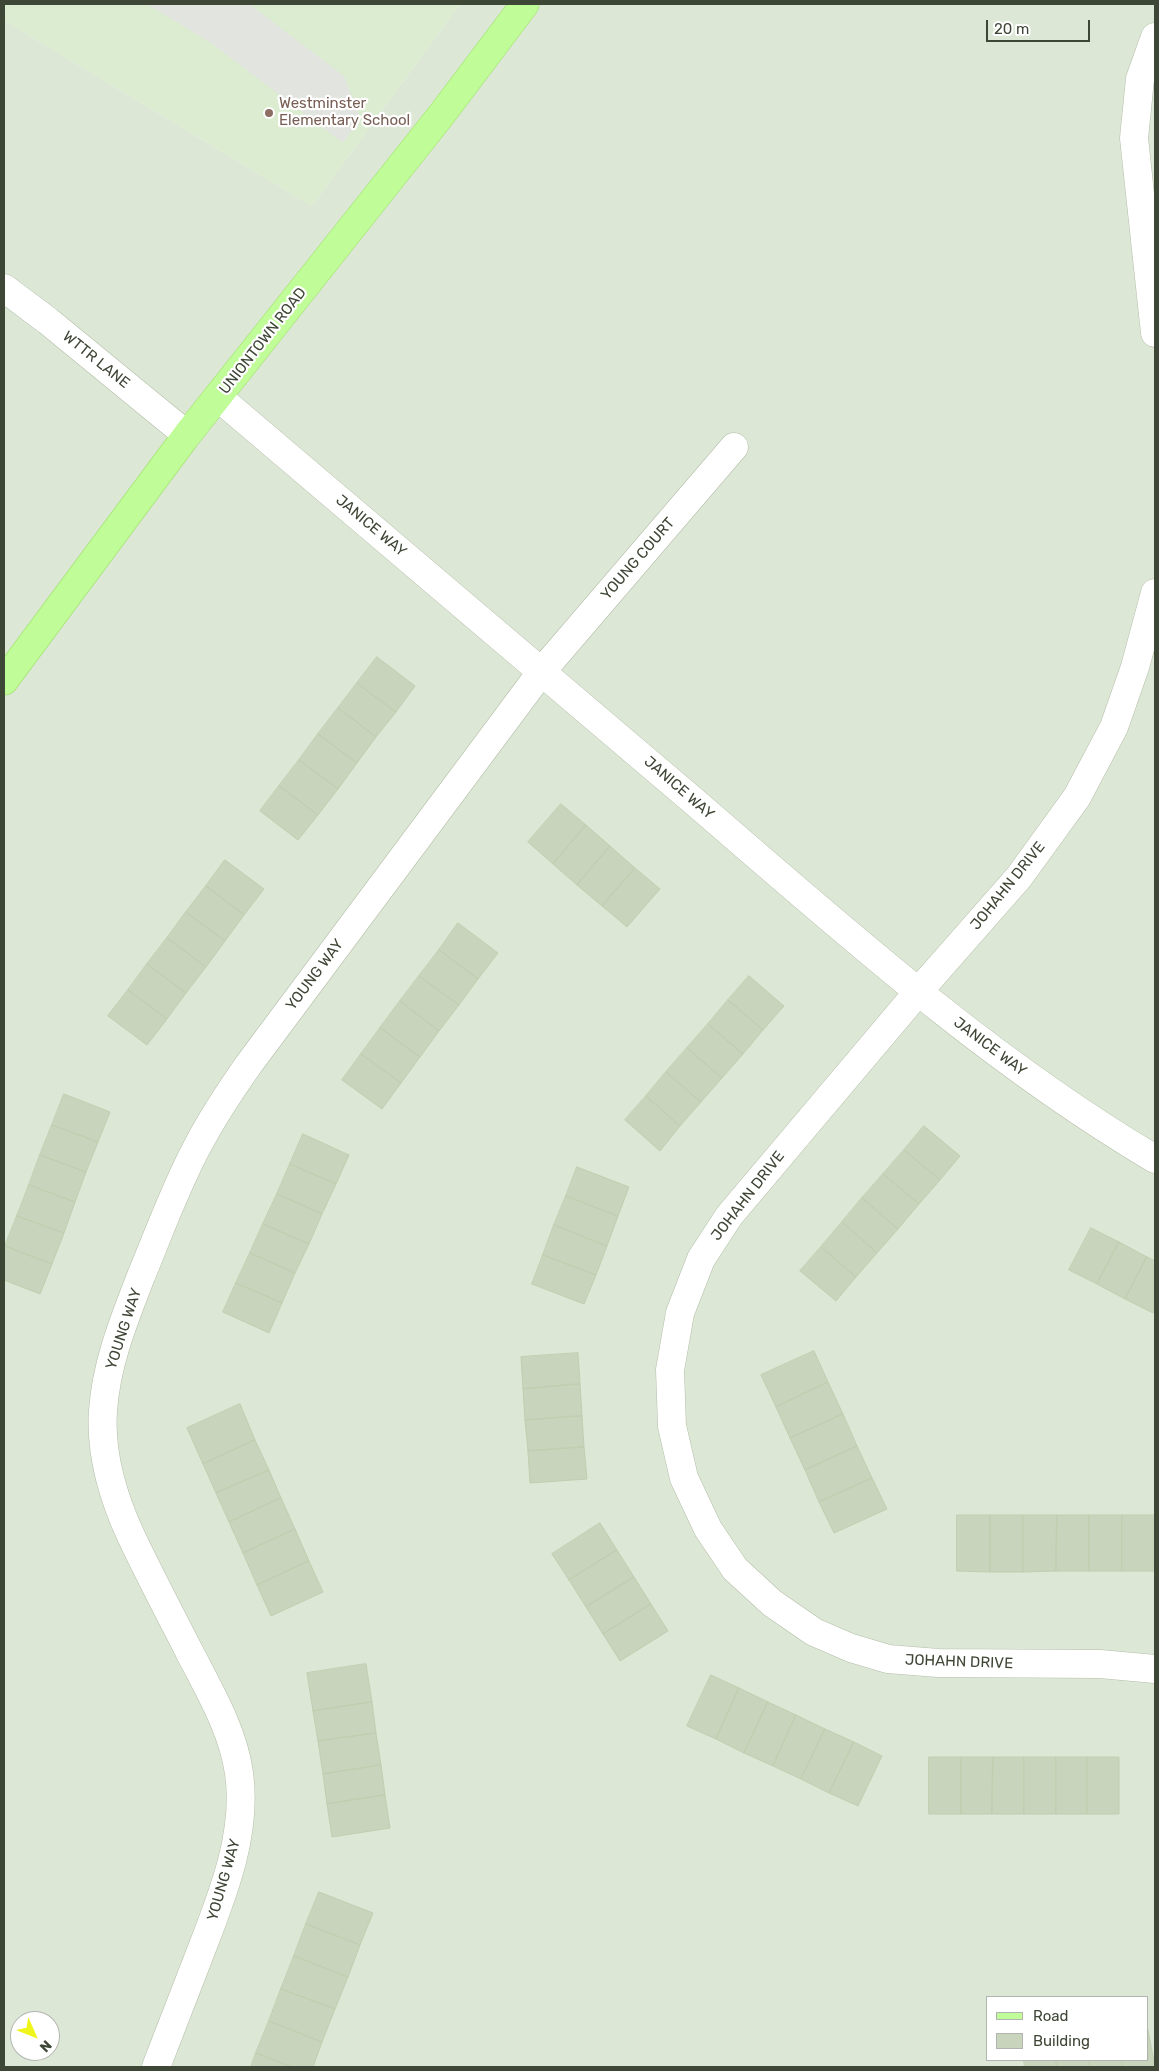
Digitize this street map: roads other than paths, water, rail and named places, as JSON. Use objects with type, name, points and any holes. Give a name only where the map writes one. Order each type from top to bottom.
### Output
[{"type":"main road","name":"UNIONTOWN ROAD","points":[[4,681],[187,435],[442,114],[525,4]]},
{"type":"street","points":[[1155,36],[1140,79],[1134,138],[1155,334]]},
{"type":"street","name":"WTTR LANE","points":[[4,288],[48,321],[187,435]]},
{"type":"street","name":"JANICE WAY","points":[[218,397],[918,992],[1059,1098],[1155,1159]]},
{"type":"street","name":"YOUNG COURT","points":[[542,671],[734,447]]},
{"type":"street","name":"JOHAHN DRIVE","points":[[1155,593],[1136,668],[1114,727],[1077,797],[1019,877],[918,992],[729,1216],[701,1258],[680,1313],[670,1370],[672,1426],[684,1478],[708,1529],[735,1569],[772,1603],[814,1632],[851,1648],[888,1659],[938,1663],[1100,1664],[1155,1669]]},
{"type":"street","name":"YOUNG WAY","points":[[156,2067],[214,1917],[234,1855],[241,1810],[239,1772],[228,1734],[208,1688],[153,1581],[114,1498],[104,1456],[103,1412],[110,1360],[168,1208],[196,1149],[219,1107],[542,671]]},
{"type":"place","name":"Westminster Elementary School","points":[[269,113]]}]
